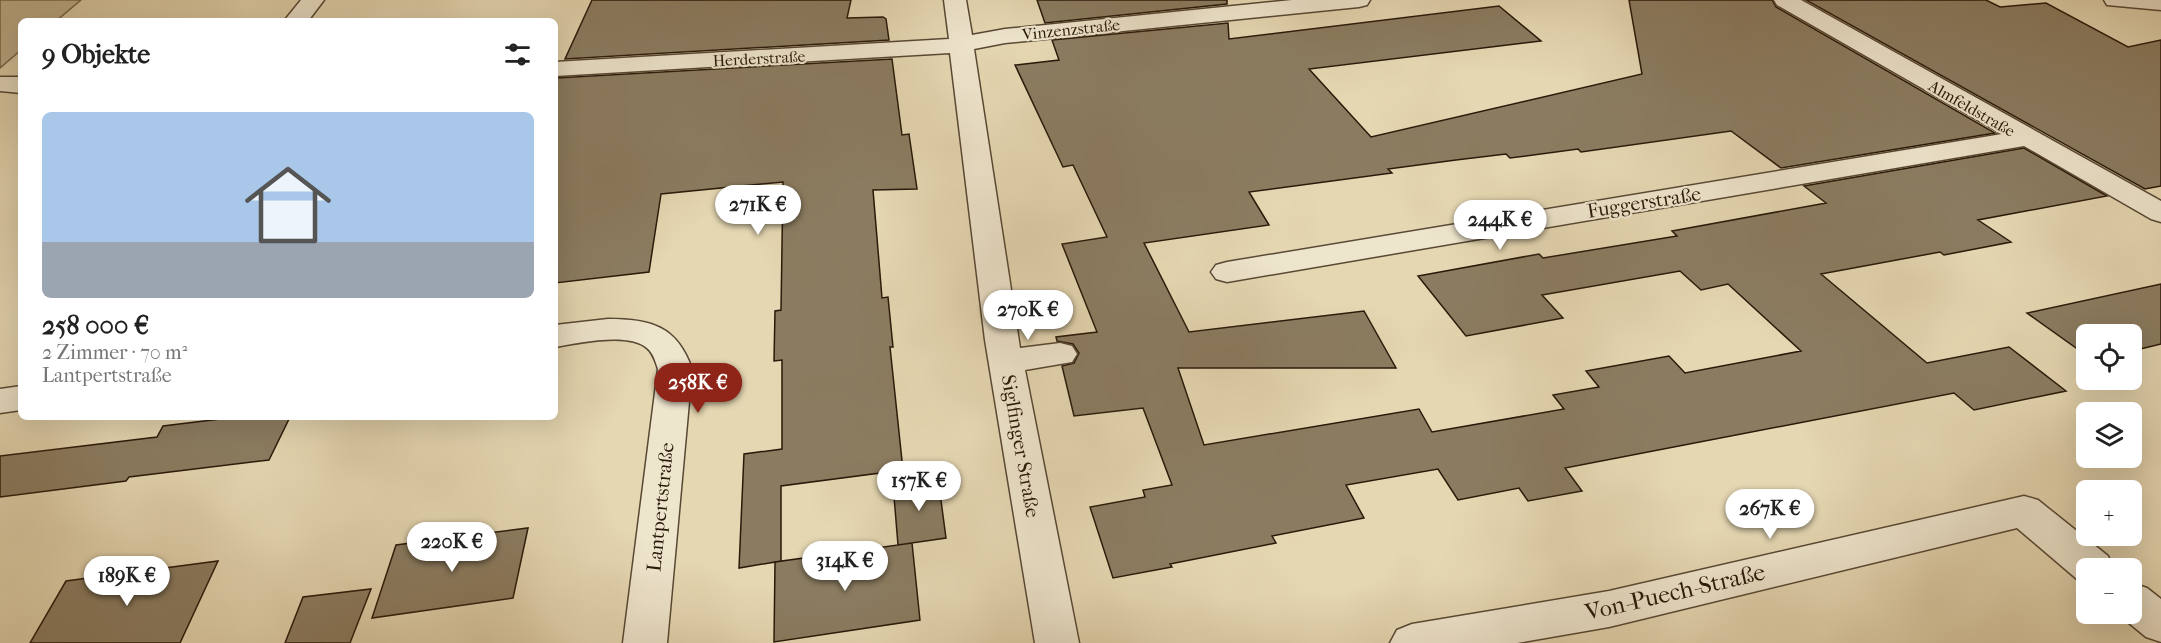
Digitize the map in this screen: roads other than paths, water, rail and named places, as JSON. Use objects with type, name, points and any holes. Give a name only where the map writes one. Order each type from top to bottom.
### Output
[{"type":"street","points":[[298,18],[313,0]]},
{"type":"street","name":"Siglfinger Straße","points":[[955,0],[1006,361],[1057,643]]},
{"type":"street","name":"Vinzenzstraße","points":[[962,44],[1005,36],[1359,0]]},
{"type":"street","name":"Almfeldstraße","points":[[1785,0],[2161,213]]},
{"type":"street","points":[[2127,1],[2161,3]]},
{"type":"street","points":[[2127,1],[2161,17]]},
{"type":"street","name":"Herderstraße","points":[[558,69],[928,49],[962,44]]},
{"type":"street","name":"Fuggerstraße","points":[[1227,272],[2026,138]]},
{"type":"street","name":"Lantpertstraße","points":[[558,336],[628,330],[648,334],[664,342],[673,354],[675,369],[645,643]]},
{"type":"street","points":[[1006,361],[1060,354]]},
{"type":"street","points":[[0,400],[18,398]]},
{"type":"street","name":"Von-Puech-Straße","points":[[1412,643],[1609,609],[2024,511],[2081,558]]},
{"type":"street","points":[[2142,608],[2161,624]]}]
